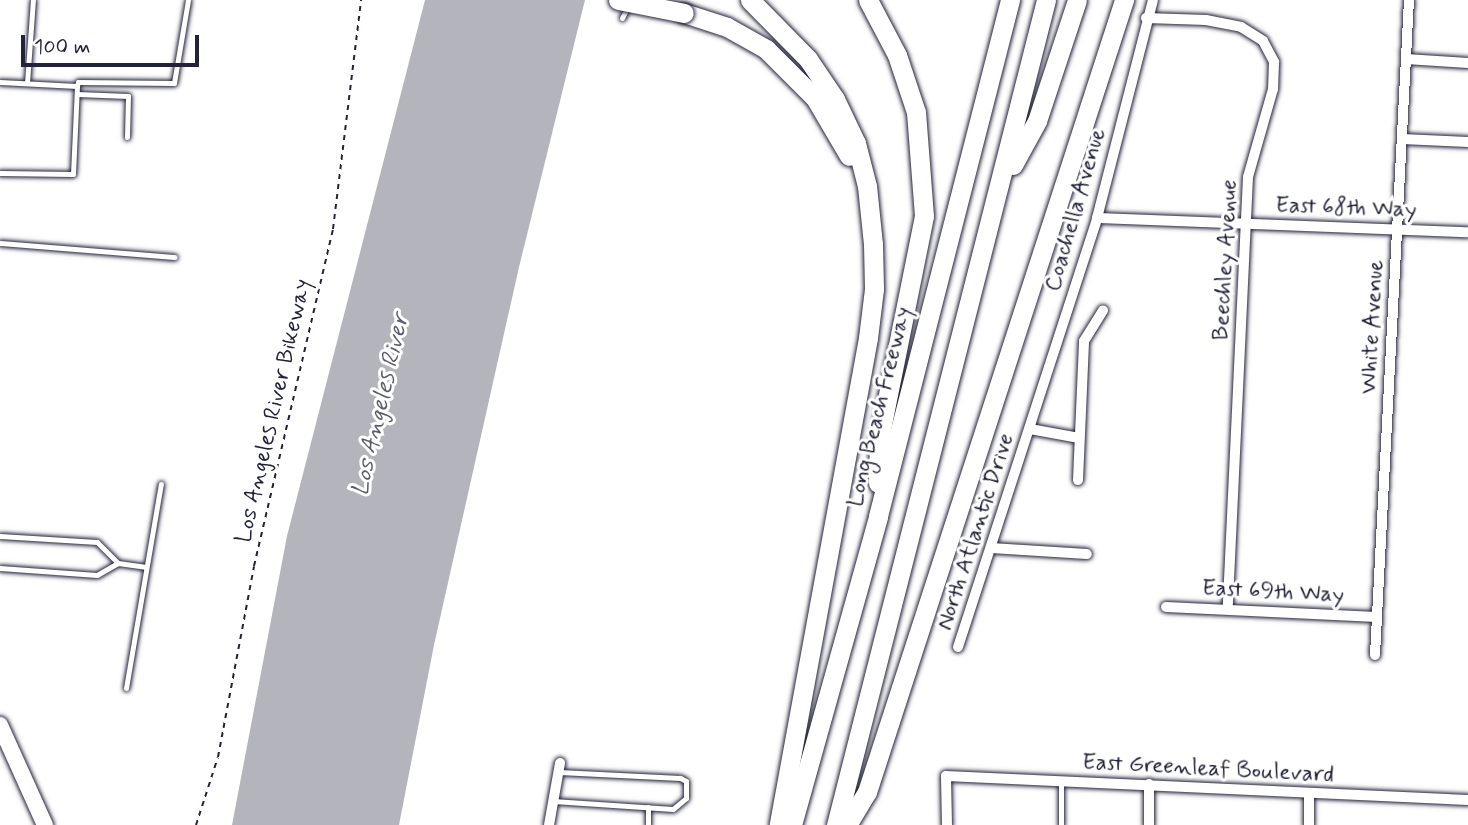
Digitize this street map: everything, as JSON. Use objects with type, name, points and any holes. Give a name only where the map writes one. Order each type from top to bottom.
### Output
[{"type":"highway","points":[[750,0],[808,59],[835,99],[856,143],[867,186],[873,244],[871,314],[779,825]]},
{"type":"highway","points":[[868,0],[897,55],[916,112],[924,216],[878,439],[878,516]]},
{"type":"highway","name":"Long Beach Freeway","points":[[792,825],[878,516],[1010,0]]},
{"type":"highway","points":[[836,825],[1001,187],[1045,0]]},
{"type":"highway","points":[[1001,187],[1037,121],[1077,0]]},
{"type":"highway","points":[[847,825],[867,792],[1124,0]]},
{"type":"highway","points":[[620,9],[684,13],[727,27],[766,49],[815,97],[867,186]]},
{"type":"main road","points":[[0,725],[46,825]]},
{"type":"street","name":"Coachella Avenue","points":[[1030,429],[1097,218],[1146,18],[1153,0]]},
{"type":"street","name":"White Avenue","points":[[1375,655],[1409,0]]},
{"type":"street","name":"Beechley Avenue","points":[[1146,18],[1206,20],[1241,27],[1263,41],[1274,62],[1273,89],[1248,177],[1228,609]]},
{"type":"street","points":[[1406,60],[1468,63]]},
{"type":"street","points":[[1402,139],[1468,142]]},
{"type":"street","name":"East 68th Way","points":[[1097,218],[1468,232]]},
{"type":"street","points":[[1078,480],[1084,341],[1102,310]]},
{"type":"street","points":[[1030,429],[1079,438]]},
{"type":"street","name":"North Atlantic Drive","points":[[958,647],[1030,429]]},
{"type":"street","points":[[991,548],[1087,554]]},
{"type":"street","name":"East 69th Way","points":[[1166,607],[1377,617]]},
{"type":"street","points":[[549,825],[559,768]]},
{"type":"street","name":"East Greenleaf Boulevard","points":[[947,825],[946,776],[1468,800]]},
{"type":"street","points":[[1149,784],[1149,825]]},
{"type":"street","points":[[1308,825],[1309,793]]},
{"type":"lane","points":[[27,83],[33,0]]},
{"type":"lane","points":[[0,173],[73,174],[78,82],[174,83],[188,0]]},
{"type":"lane","points":[[620,9],[631,0]]},
{"type":"lane","points":[[0,82],[78,86]]},
{"type":"lane","points":[[77,94],[128,96],[127,137]]},
{"type":"lane","points":[[0,243],[174,257]]},
{"type":"lane","points":[[126,688],[161,484]]},
{"type":"lane","points":[[0,536],[97,542],[118,563],[145,567]]},
{"type":"lane","points":[[0,568],[97,575],[118,563]]},
{"type":"lane","points":[[553,801],[678,808],[687,799],[686,781],[559,768]]},
{"type":"lane","points":[[1061,780],[1061,825]]},
{"type":"lane","points":[[648,807],[648,825]]},
{"type":"path","name":"Los Angeles River Bikeway","points":[[196,825],[218,757],[254,565],[333,229],[361,0]]},
{"type":"water","name":"Los Angeles River","points":[[425,0],[585,0],[519,267],[434,645],[399,825],[232,825],[287,536]]}]
